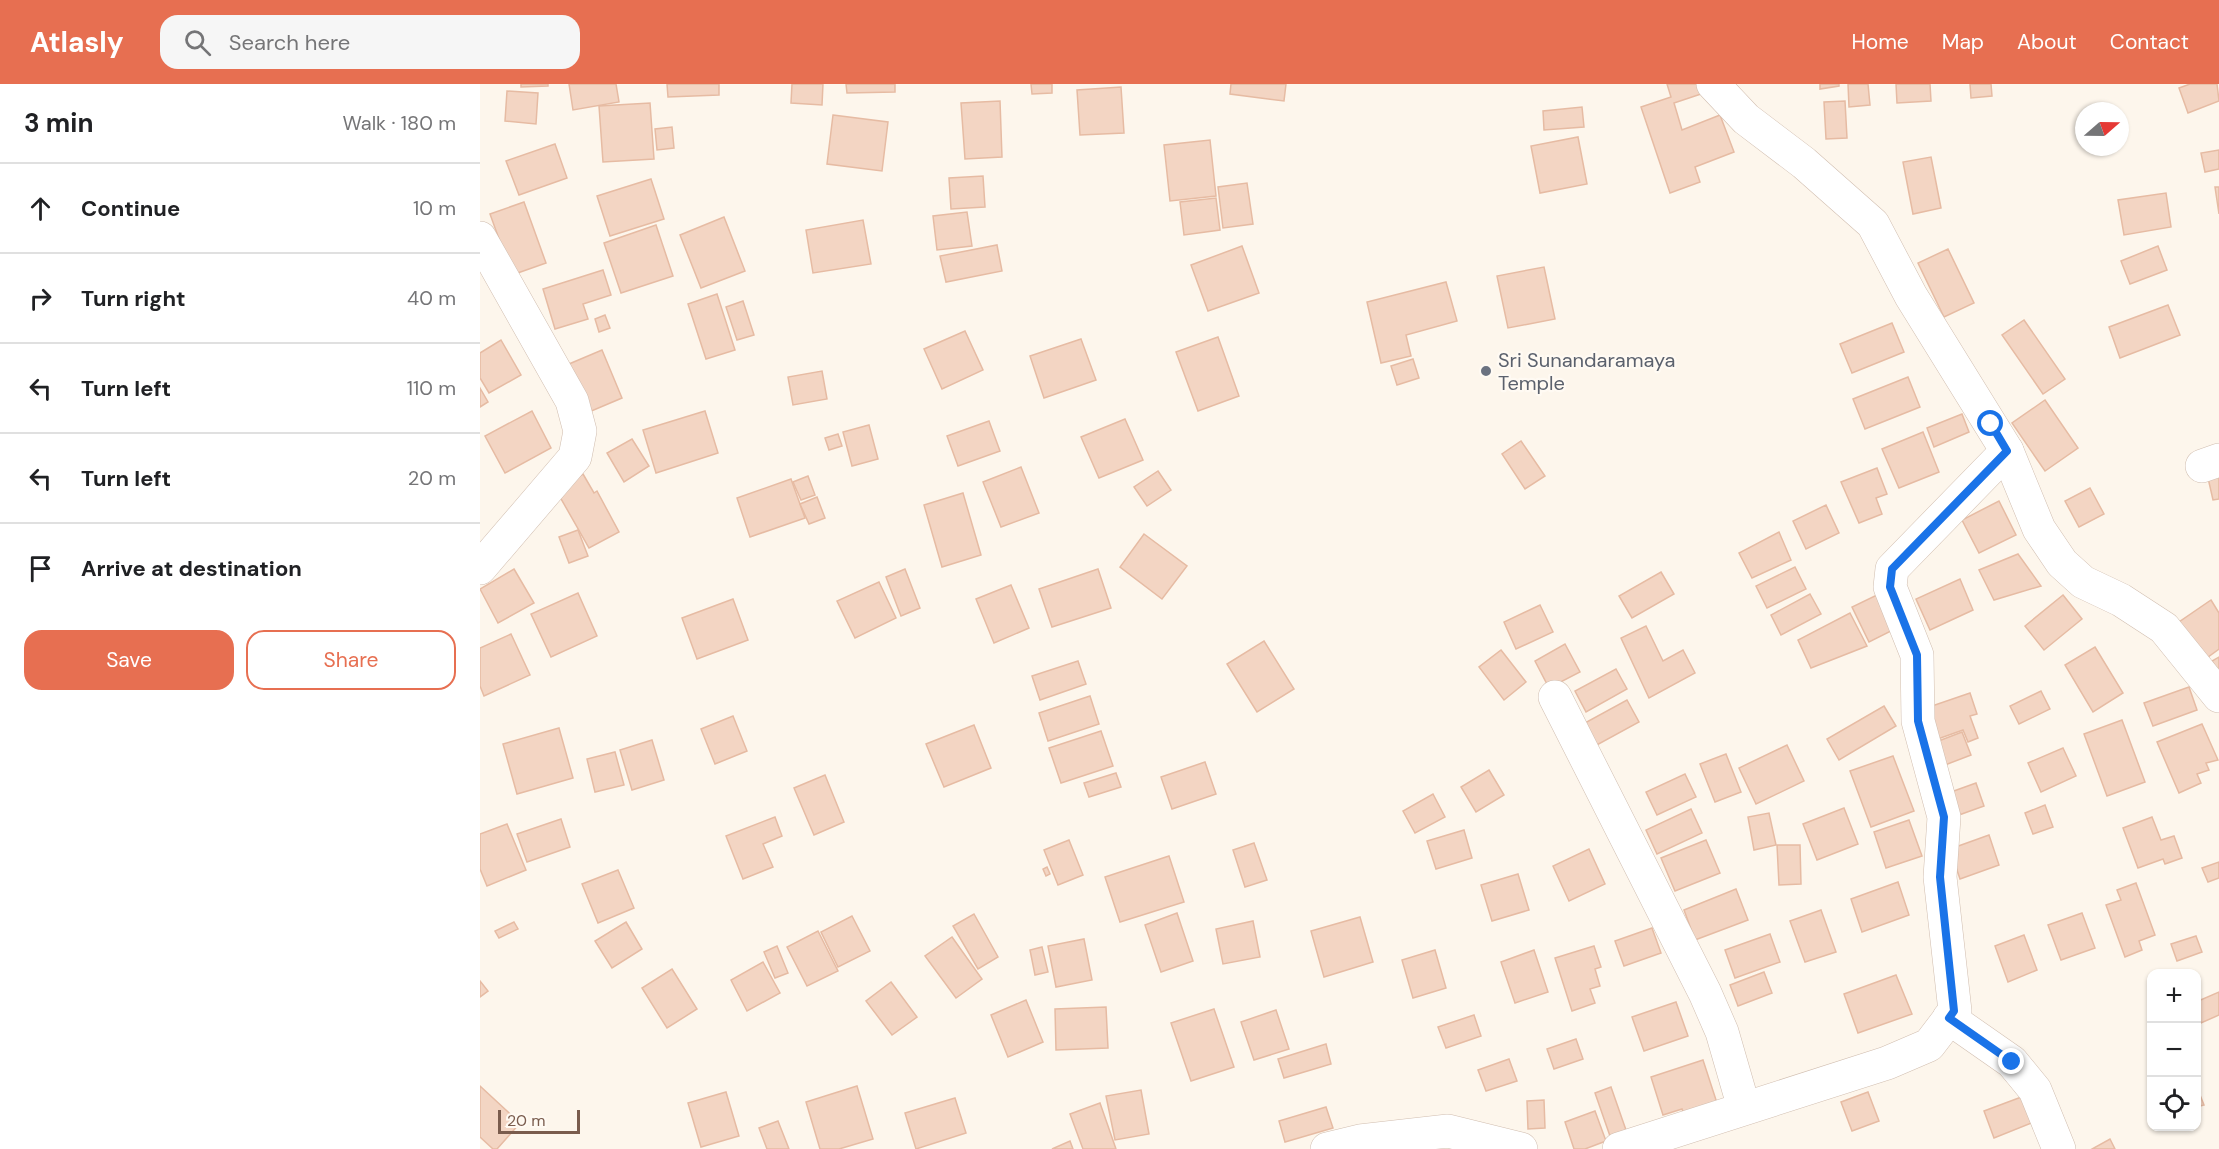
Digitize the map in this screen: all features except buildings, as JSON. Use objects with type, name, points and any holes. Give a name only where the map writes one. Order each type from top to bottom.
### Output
[{"type":"street","points":[[1713,84],[1746,119],[1804,163],[1874,224],[1911,296],[2007,451],[2039,529],[2062,563],[2083,582],[2121,600],[2164,628],[2219,696]]},
{"type":"street","points":[[480,238],[572,401],[580,431],[575,457],[480,568]]},
{"type":"street","points":[[1619,1149],[1887,1063],[1929,1045],[1954,1011],[1940,877],[1944,817],[1918,721],[1917,655],[1890,587],[1892,569],[2007,451]]},
{"type":"street","points":[[1555,697],[1705,993],[1722,1032],[1744,1108]]},
{"type":"street","points":[[1949,1018],[2018,1069],[2035,1090],[2059,1149]]},
{"type":"street","points":[[1327,1149],[1360,1141],[1448,1131],[1521,1149]]},
{"type":"place","name":"Sri Sunandaramaya Temple","points":[[1486,371]]},
{"type":"route","points":[[1991,424],[2007,451],[1892,569],[1890,587],[1917,655],[1918,721],[1944,817],[1940,877],[1954,1011],[1949,1018],[2012,1062]]}]
